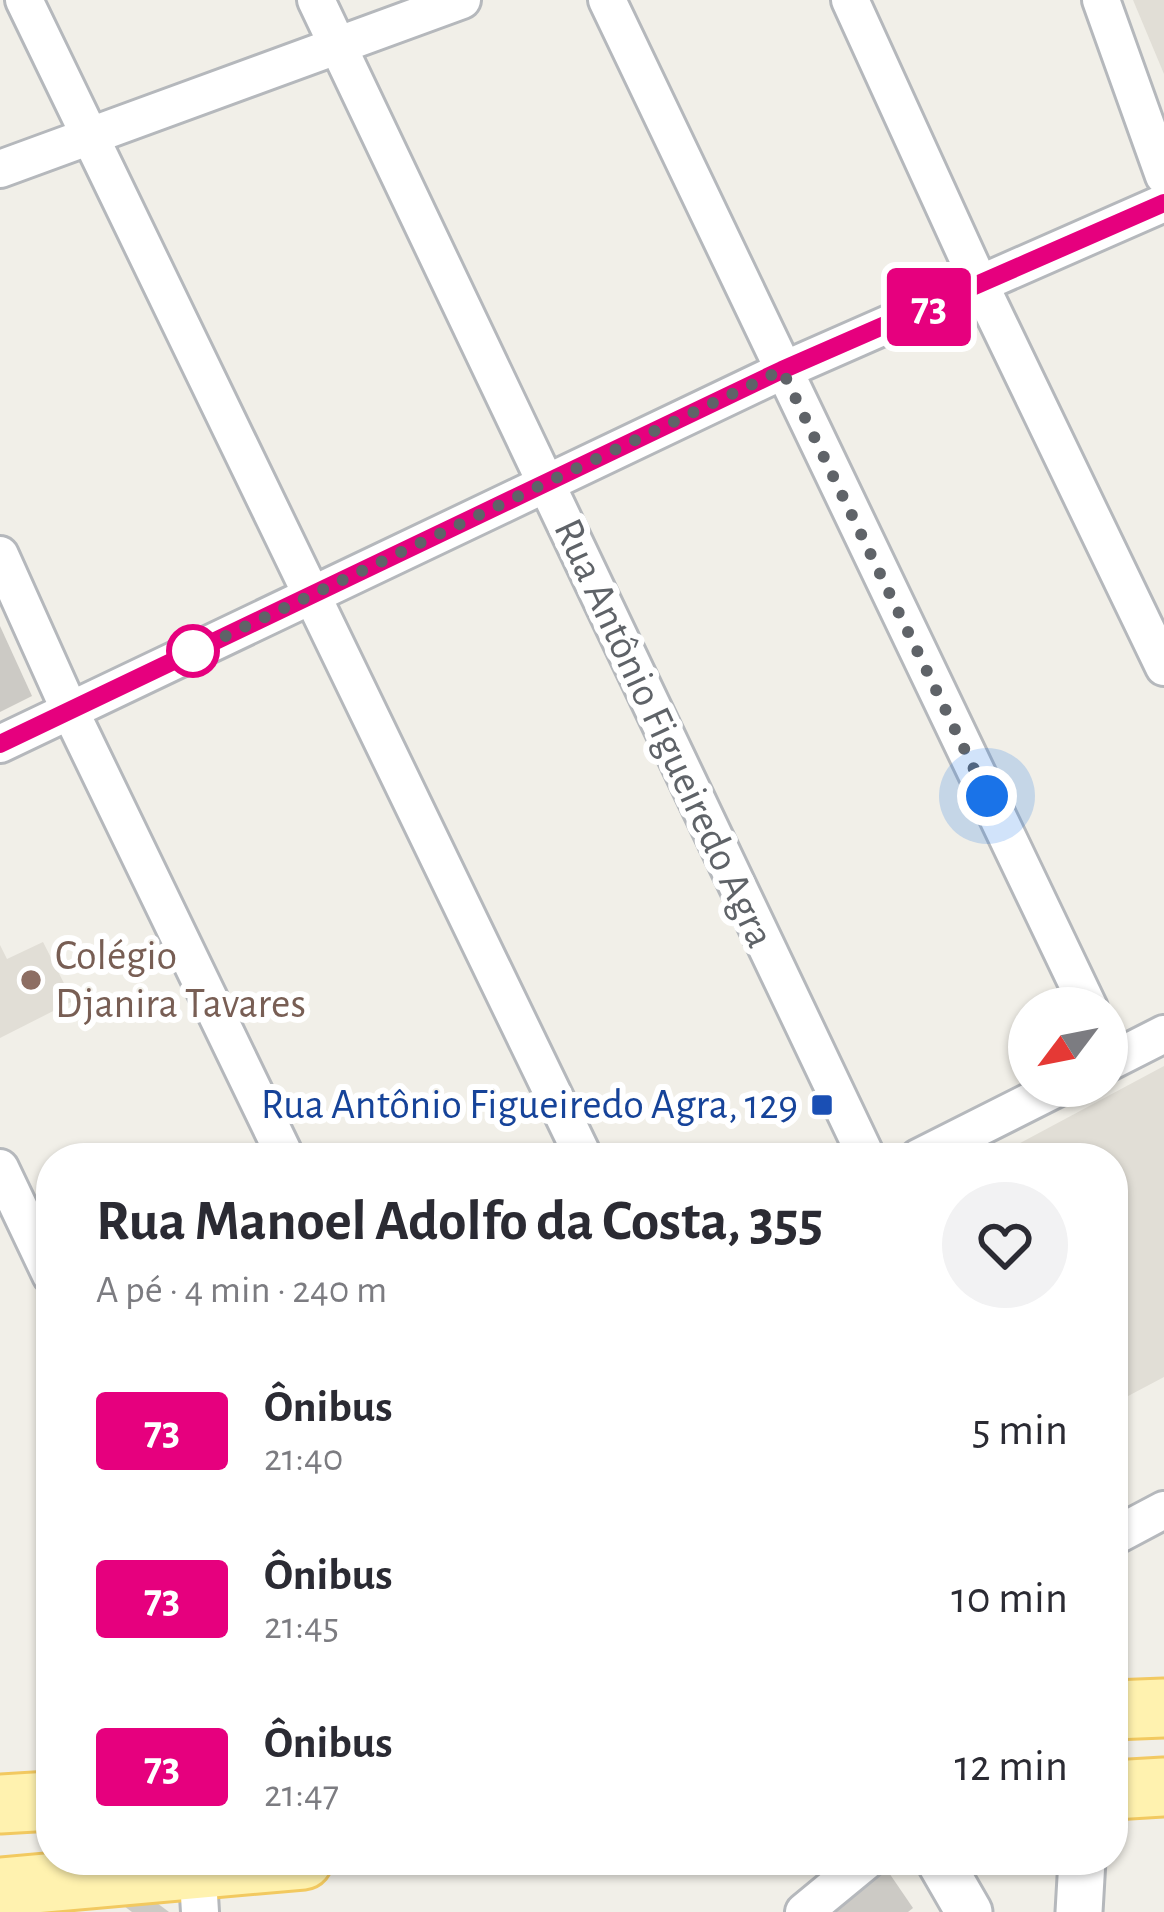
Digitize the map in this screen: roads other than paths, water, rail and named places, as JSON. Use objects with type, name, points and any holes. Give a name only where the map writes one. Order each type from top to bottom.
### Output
[{"type":"main road","points":[[1128,1709],[1164,1708]]},
{"type":"main road","points":[[1128,1789],[1164,1787]]},
{"type":"main road","points":[[0,1887],[194,1891],[250,1875]]},
{"type":"street","points":[[24,0],[577,1143]]},
{"type":"street","name":"Rua Antônio Figueiredo Agra","points":[[316,0],[860,1143]]},
{"type":"street","points":[[0,169],[462,0]]},
{"type":"street","points":[[607,0],[1079,987]]},
{"type":"street","points":[[850,0],[980,285],[1164,667]]},
{"type":"street","points":[[1101,0],[1164,176]]},
{"type":"street","points":[[0,744],[782,370],[1164,203]]},
{"type":"street","points":[[0,554],[70,711],[279,1143]]},
{"type":"street","points":[[1128,1048],[1164,1034]]},
{"type":"street","points":[[947,1143],[1019,1107]]},
{"type":"street","points":[[0,1168],[36,1244]]},
{"type":"street","points":[[1128,1529],[1164,1510]]},
{"type":"street","points":[[804,1912],[849,1875]]},
{"type":"street","points":[[948,1875],[969,1912]]},
{"type":"street","points":[[1079,1912],[1081,1875]]},
{"type":"place","name":"Colégio Djanira Tavares","points":[[31,980]]},
{"type":"place","name":"Rua Antônio Figueiredo Agra, 129","points":[[822,1105]]}]
